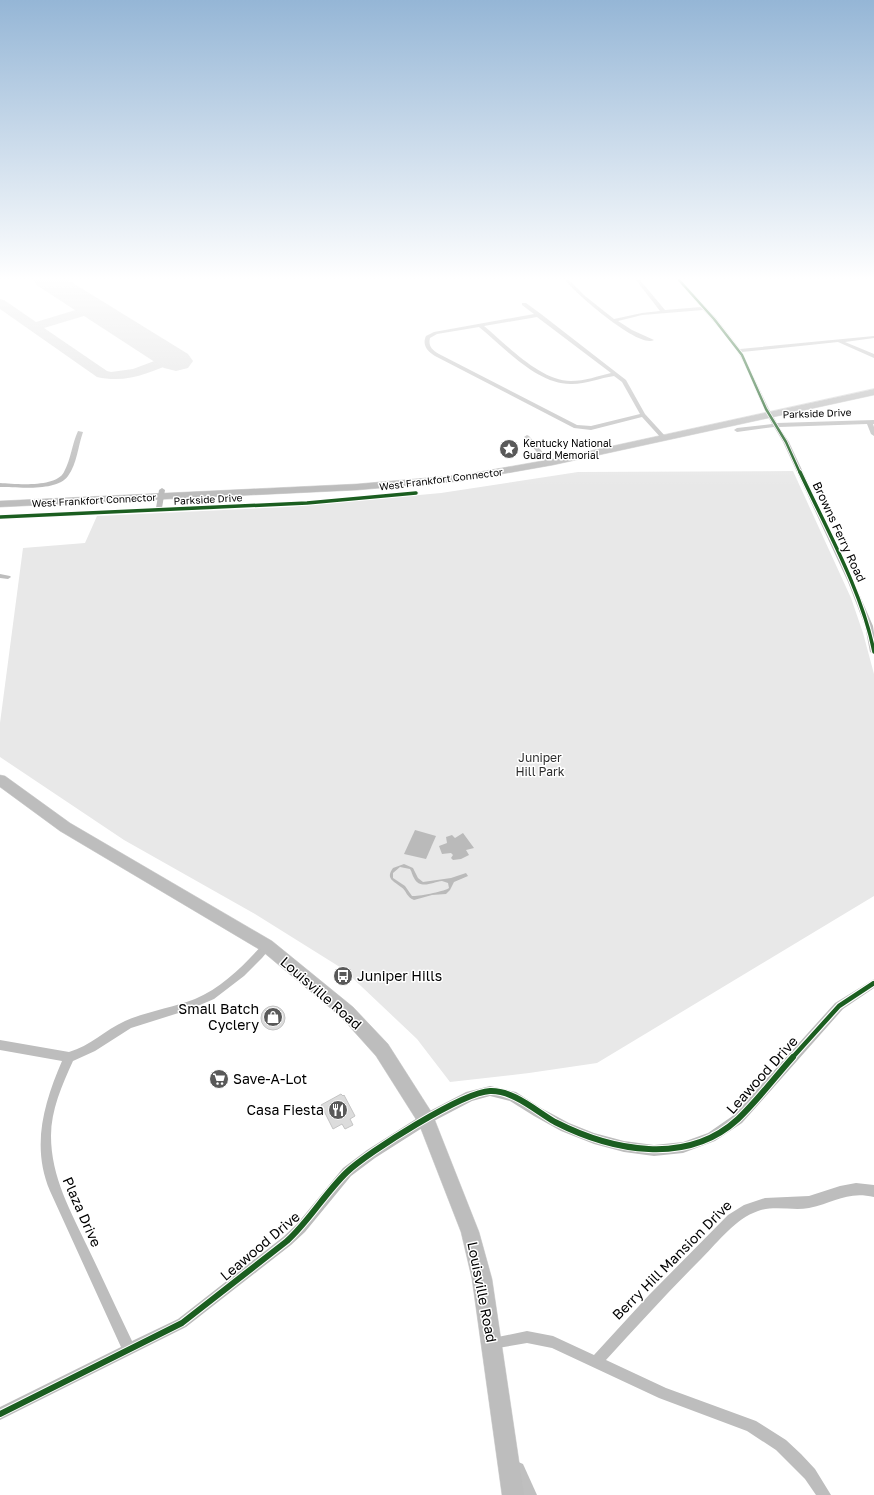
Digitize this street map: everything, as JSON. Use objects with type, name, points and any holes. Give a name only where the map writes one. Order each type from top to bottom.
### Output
[{"type":"highway","name":"West Frankfort Connector","points":[[771,416],[874,386]]},
{"type":"highway","name":"West Frankfort Connector","points":[[0,497],[162,493],[416,483],[495,473],[547,460],[661,436],[771,416],[874,392]]},
{"type":"highway","name":"West Frankfort Connector","points":[[0,504],[162,493]]},
{"type":"main road","name":"Louisville Road","points":[[0,780],[65,827],[268,946],[347,1012],[382,1050],[426,1119],[470,1232],[482,1279],[513,1495]]},
{"type":"street","points":[[431,350],[442,358],[576,427],[591,428],[643,415]]},
{"type":"street","points":[[510,350],[527,364],[557,380],[575,383],[615,374]]},
{"type":"street","points":[[583,350],[628,385],[643,415],[661,436]]},
{"type":"street","points":[[739,351],[751,350]]},
{"type":"street","points":[[859,350],[874,356]]},
{"type":"street","name":"Browns Ferry Road","points":[[739,351],[801,474],[851,582],[869,626],[874,652]]},
{"type":"street","name":"Parkside Drive","points":[[737,430],[771,416],[871,422]]},
{"type":"street","points":[[871,422],[874,434]]},
{"type":"street","points":[[0,485],[42,485],[58,482],[66,476],[80,432]]},
{"type":"street","points":[[527,437],[547,460]]},
{"type":"street","points":[[159,509],[162,493]]},
{"type":"street","name":"Parkside Drive","points":[[0,517],[307,503],[416,493]]},
{"type":"street","points":[[0,576],[8,577]]},
{"type":"street","points":[[0,1044],[68,1057],[87,1050],[128,1024],[188,1006],[210,997],[236,977],[268,946]]},
{"type":"street","name":"Leawood Drive","points":[[0,1414],[52,1390],[168,1331],[197,1313],[292,1237],[314,1213],[346,1172],[426,1119],[470,1096],[490,1091],[512,1096],[563,1127],[609,1145],[634,1149],[655,1150],[699,1143],[713,1138],[726,1130],[738,1119],[839,1006],[874,982]]},
{"type":"street","name":"Plaza Drive","points":[[68,1057],[54,1092],[47,1117],[46,1143],[49,1172],[54,1187],[129,1350]]},
{"type":"street","name":"Berry Hill Mansion Drive","points":[[597,1361],[653,1298],[732,1219],[747,1208],[765,1203],[804,1203],[846,1189],[856,1188],[874,1191]]},
{"type":"street","points":[[492,1343],[527,1337],[553,1342],[657,1390],[751,1426],[766,1434],[796,1459],[810,1474],[824,1495]]},
{"type":"street","points":[[506,1452],[527,1495]]},
{"type":"green space","name":"Juniper Hill Park","points":[[793,471],[851,598],[863,633],[874,674],[874,896],[597,1063],[529,1073],[450,1082],[417,1039],[343,969],[255,914],[124,840],[0,757],[0,723],[23,548],[85,543],[97,516],[288,507],[441,493],[578,472]]},
{"type":"shaded area","points":[[415,830],[436,836],[426,859],[404,854]]},
{"type":"shaded area","points":[[463,833],[474,848],[466,850],[469,855],[461,859],[453,860],[451,858],[453,855],[451,853],[442,854],[439,846],[447,843],[446,837],[452,835],[455,838]]},
{"type":"shaded area","points":[[404,864],[413,868],[418,878],[423,882],[451,878],[466,873],[468,876],[454,882],[446,894],[432,895],[414,900],[391,879],[390,875],[393,868]],"holes":[[[400,867],[410,869],[414,878],[420,884],[442,881],[448,883],[449,888],[431,894],[412,896],[405,886],[393,878],[393,873]]]},
{"type":"building","name":"Small Batch Cyclery","points":[[273,1006],[278,1007],[284,1013],[284,1023],[278,1029],[273,1030],[268,1029],[262,1023],[261,1018],[262,1013],[268,1007]]},
{"type":"building","name":"Casa Fiesta","points":[[341,1094],[343,1096],[344,1095],[355,1116],[350,1119],[353,1125],[345,1129],[342,1124],[333,1129],[321,1105]]},
{"type":"taxiway","points":[[67,350],[102,374],[111,376],[129,375],[173,358]]},
{"type":"runway","points":[[158,350],[176,361]]},
{"type":"cycle path","points":[[738,350],[742,355],[766,409],[786,442],[851,582],[869,626],[874,652]]},
{"type":"cycle path","points":[[0,517],[307,503],[416,493]]},
{"type":"cycle path","points":[[0,1414],[182,1323],[287,1241],[301,1228],[347,1172],[371,1154],[426,1119],[470,1096],[490,1091],[512,1096],[565,1127],[594,1139],[624,1147],[654,1150],[683,1147],[711,1137],[738,1119],[839,1006],[874,983]]},
{"type":"place","name":"Kentucky National Guard Memorial","points":[[509,449]]},
{"type":"place","name":"Juniper Hills","points":[[343,976]]},
{"type":"place","name":"Small Batch Cyclery","points":[[273,1017]]},
{"type":"place","name":"Save-A-Lot","points":[[219,1079]]},
{"type":"place","name":"Casa Fiesta","points":[[338,1110]]}]
